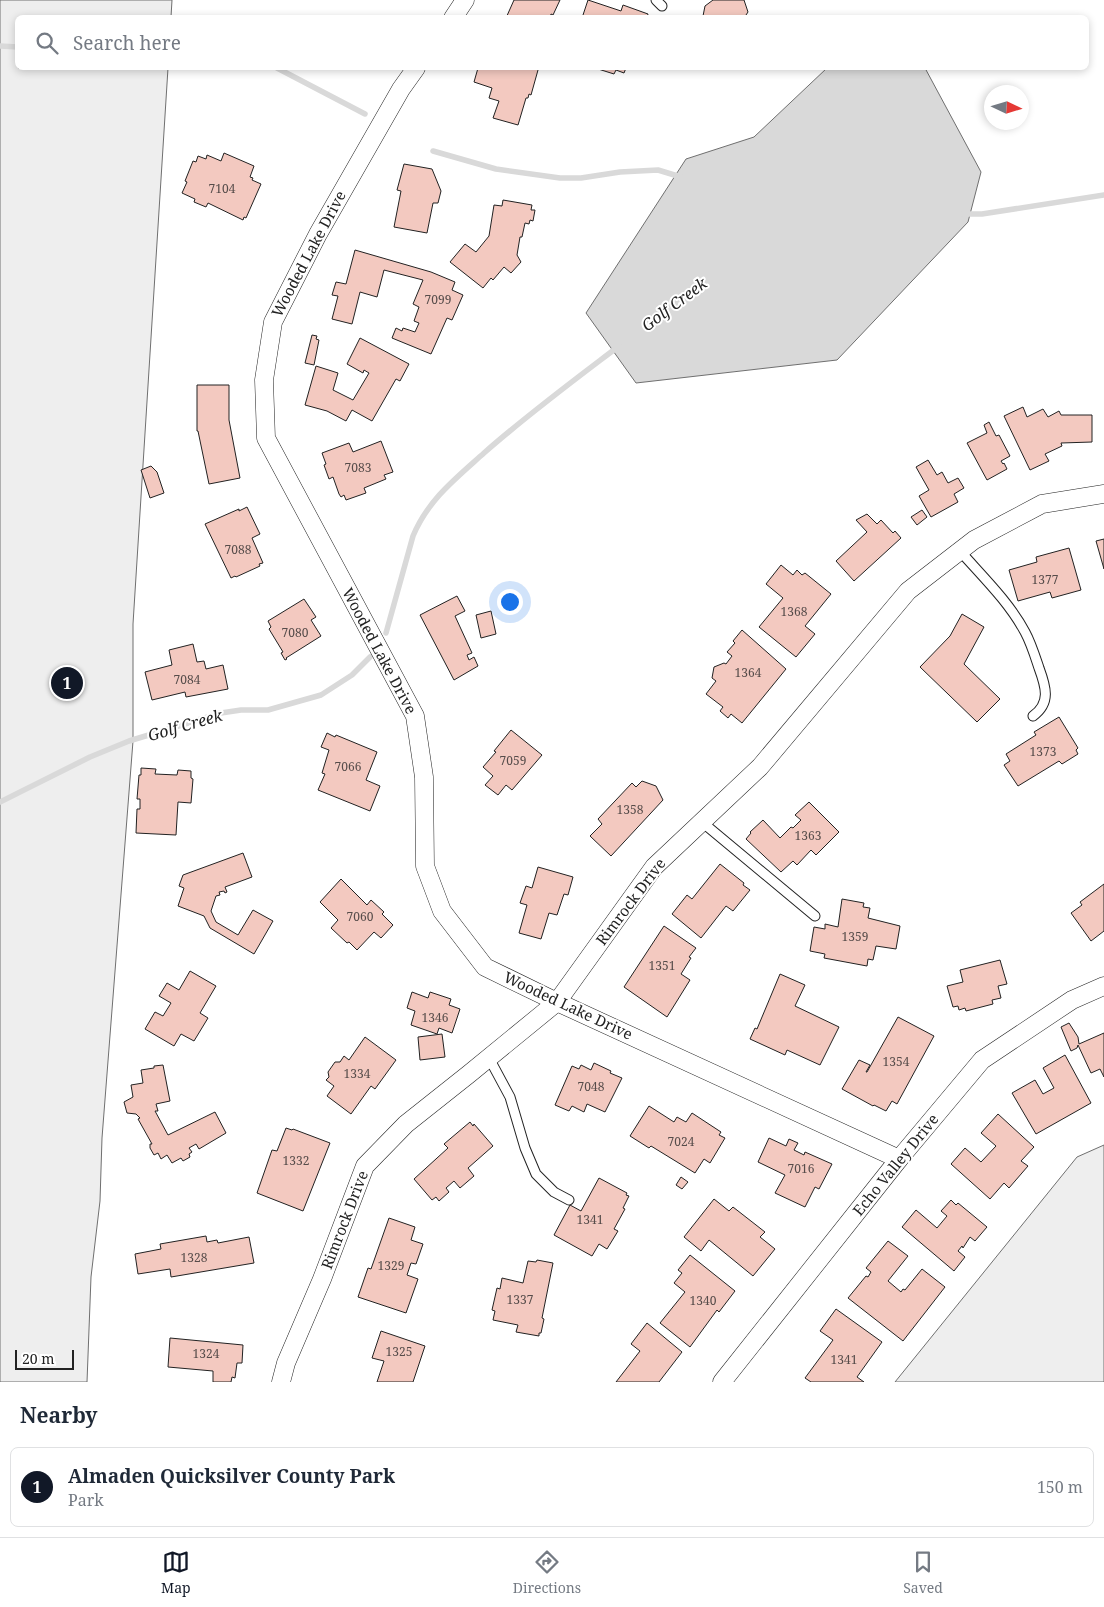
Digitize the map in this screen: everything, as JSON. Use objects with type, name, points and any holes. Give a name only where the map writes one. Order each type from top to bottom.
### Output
[{"type":"street","points":[[455,15],[466,0]]},
{"type":"street","name":"Wooded Lake Drive","points":[[414,70],[400,89],[318,234],[274,322],[264,380],[266,438],[415,716],[424,777],[425,866],[442,911],[485,967],[899,1159]]},
{"type":"street","name":"Rimrock Drive","points":[[280,1382],[365,1166],[406,1124],[557,1002],[654,867],[760,767],[908,591],[974,540],[1042,504],[1104,494]]},
{"type":"street","name":"Echo Valley Drive","points":[[722,1382],[899,1159],[982,1060],[1072,1000],[1104,986]]},
{"type":"lane","points":[[960,551],[1012,611],[1026,634],[1045,688],[1043,706],[1033,716]]},
{"type":"lane","points":[[702,822],[815,916]]},
{"type":"lane","points":[[489,1058],[510,1097],[525,1148],[536,1174],[554,1192],[569,1200]]},
{"type":"shaded area","points":[[0,0],[172,0],[171,15],[15,15],[15,70],[168,70],[133,624],[133,741],[102,1138],[100,1201],[91,1277],[87,1382],[0,1382]]},
{"type":"shaded area","points":[[1104,1145],[1104,1382],[895,1382],[1077,1157]]},
{"type":"water","points":[[825,70],[926,70],[981,172],[968,222],[837,360],[636,383],[586,313],[686,159],[754,137]]},
{"type":"building","points":[[514,0],[560,0],[553,15],[507,15]]},
{"type":"building","points":[[588,0],[621,11],[623,5],[648,14],[648,15],[583,15]]},
{"type":"building","points":[[713,0],[744,0],[748,12],[746,15],[703,15],[705,6]]},
{"type":"building","points":[[477,70],[538,70],[531,95],[529,94],[528,98],[526,98],[518,125],[493,118],[499,101],[489,98],[492,88],[474,82]]},
{"type":"building","points":[[601,70],[616,70],[614,74]]},
{"type":"building","points":[[224,153],[254,166],[250,177],[261,184],[246,218],[244,217],[243,220],[208,203],[206,207],[194,202],[195,199],[182,193],[193,161],[196,162],[198,156],[206,159],[207,155],[221,161]]},
{"type":"building","points":[[404,164],[432,169],[441,191],[438,203],[433,203],[427,233],[394,227],[401,191],[397,190]]},
{"type":"building","points":[[503,200],[532,205],[531,210],[535,210],[533,221],[530,220],[529,224],[525,223],[522,237],[520,237],[517,255],[521,262],[511,273],[504,267],[483,288],[450,262],[465,244],[476,252],[489,236],[494,205],[502,206]]},
{"type":"building","points":[[355,250],[431,272],[455,282],[452,290],[463,295],[452,320],[447,318],[431,354],[392,338],[396,328],[402,331],[403,328],[415,332],[419,323],[414,321],[419,307],[413,304],[423,280],[384,270],[377,297],[360,292],[352,324],[332,319],[338,296],[332,295],[336,282],[346,284]]},
{"type":"building","points":[[312,335],[317,336],[316,339],[319,340],[314,365],[305,363]]},
{"type":"building","points":[[360,338],[409,364],[400,381],[396,379],[372,421],[352,410],[346,421],[327,411],[305,405],[316,366],[338,373],[333,390],[353,400],[369,373],[364,370],[363,373],[347,364]]},
{"type":"building","points":[[197,385],[229,385],[229,420],[240,478],[209,484],[197,431]]},
{"type":"building","points":[[1023,407],[1027,417],[1043,409],[1048,417],[1059,411],[1061,415],[1092,415],[1092,442],[1061,443],[1062,446],[1045,454],[1049,461],[1030,470],[1004,416]]},
{"type":"building","points":[[989,422],[996,436],[999,435],[1010,456],[1001,461],[1007,469],[987,480],[967,443],[987,433],[984,425]]},
{"type":"building","points":[[381,441],[393,472],[384,475],[386,479],[364,488],[366,493],[346,500],[344,495],[341,497],[333,477],[329,479],[322,453],[349,443],[353,452]]},
{"type":"building","points":[[928,460],[937,475],[942,472],[948,483],[958,478],[964,488],[954,494],[958,502],[931,517],[919,496],[929,490],[916,467]]},
{"type":"building","points":[[151,466],[157,472],[164,493],[150,498],[141,470]]},
{"type":"building","points":[[247,507],[260,534],[252,538],[263,563],[231,578],[205,524]]},
{"type":"building","points":[[922,510],[927,517],[917,525],[911,517]]},
{"type":"building","points":[[867,514],[877,524],[881,520],[893,533],[895,531],[901,538],[854,581],[836,561],[867,532],[856,520]]},
{"type":"building","points":[[1104,539],[1104,569],[1096,541]]},
{"type":"building","points":[[1069,548],[1081,590],[1052,598],[1050,592],[1018,601],[1009,570],[1037,562],[1036,557]]},
{"type":"building","points":[[781,565],[793,575],[797,570],[802,575],[805,573],[831,594],[805,626],[815,634],[796,657],[759,627],[783,598],[766,584]]},
{"type":"building","points":[[457,596],[465,611],[455,616],[472,653],[467,655],[469,660],[474,657],[478,666],[454,680],[420,615]]},
{"type":"building","points":[[304,599],[316,617],[311,620],[321,636],[285,660],[281,653],[283,652],[269,629],[271,627],[268,621]]},
{"type":"building","points":[[491,611],[496,634],[481,638],[476,615]]},
{"type":"building","points":[[962,614],[984,627],[964,664],[1000,699],[977,722],[920,667],[950,636]]},
{"type":"building","points":[[742,630],[786,669],[742,723],[731,714],[728,718],[720,711],[723,707],[706,694],[716,681],[712,678],[714,667],[726,664],[732,656],[727,652],[735,643],[733,641]]},
{"type":"building","points":[[193,644],[197,662],[204,661],[206,669],[223,665],[228,689],[186,697],[185,692],[152,700],[145,672],[172,665],[169,650]]},
{"type":"building","points":[[1059,717],[1078,748],[1076,750],[1078,754],[1062,764],[1059,761],[1018,786],[1004,765],[1010,761],[1006,754],[1036,735],[1034,732]]},
{"type":"building","points":[[511,730],[542,755],[512,790],[506,785],[498,795],[485,785],[493,776],[483,767]]},
{"type":"building","points":[[327,733],[377,752],[366,780],[380,786],[370,811],[318,790],[325,774],[322,773],[329,750],[321,747]]},
{"type":"building","points":[[141,768],[156,769],[155,774],[177,775],[178,770],[191,771],[191,778],[193,779],[191,803],[178,802],[176,835],[136,833],[137,809],[140,809],[140,799],[137,799]]},
{"type":"building","points":[[642,781],[656,786],[663,800],[611,856],[590,836],[602,824],[598,819],[632,783],[636,787]]},
{"type":"building","points":[[809,802],[839,832],[816,855],[811,850],[797,865],[793,861],[781,872],[746,839],[750,832],[763,820],[780,838],[801,820],[795,815]]},
{"type":"building","points":[[243,853],[252,877],[225,887],[227,892],[219,892],[220,895],[216,896],[211,911],[216,922],[238,935],[253,910],[273,921],[254,954],[210,928],[204,916],[178,906],[184,888],[179,886],[183,875]]},
{"type":"building","points":[[720,864],[750,890],[733,911],[726,906],[701,938],[672,914],[687,895],[692,899]]},
{"type":"building","points":[[538,867],[573,877],[568,895],[564,894],[557,915],[549,913],[541,939],[519,933],[527,905],[520,903],[526,886],[532,888]]},
{"type":"building","points":[[341,879],[367,905],[371,900],[384,912],[382,914],[393,925],[381,938],[374,932],[357,950],[331,928],[338,920],[320,902]]},
{"type":"building","points":[[1104,884],[1104,931],[1091,941],[1071,913],[1082,905],[1080,902]]},
{"type":"building","points":[[842,899],[864,903],[863,907],[870,908],[868,918],[900,926],[896,949],[876,946],[873,960],[868,959],[867,966],[824,958],[825,954],[810,951],[814,927],[825,929],[825,924],[838,927]]},
{"type":"building","points":[[664,926],[696,948],[689,957],[691,958],[681,974],[690,980],[667,1017],[624,987]]},
{"type":"building","points":[[1000,960],[1007,984],[998,986],[1001,998],[992,1000],[993,1004],[966,1011],[965,1008],[959,1010],[958,1006],[953,1007],[947,986],[963,982],[960,970]]},
{"type":"building","points":[[190,971],[216,986],[200,1013],[208,1018],[194,1041],[181,1034],[174,1046],[145,1029],[155,1012],[163,1016],[171,1003],[159,996],[167,983],[179,990]]},
{"type":"building","points":[[780,974],[805,985],[795,1006],[839,1027],[820,1065],[787,1050],[785,1055],[750,1039],[755,1028],[757,1029]]},
{"type":"building","points":[[412,992],[428,998],[430,992],[451,999],[449,1005],[460,1009],[452,1033],[439,1028],[437,1034],[411,1025],[415,1011],[407,1008]]},
{"type":"building","points":[[898,1017],[934,1036],[897,1104],[892,1101],[886,1111],[842,1089],[859,1060],[870,1065],[867,1072]]},
{"type":"building","points":[[1069,1023],[1078,1037],[1079,1044],[1104,1033],[1104,1077],[1100,1069],[1091,1073],[1078,1045],[1077,1048],[1071,1051],[1061,1027]]},
{"type":"building","points":[[442,1034],[445,1057],[420,1060],[418,1037]]},
{"type":"building","points":[[365,1037],[396,1060],[375,1089],[371,1086],[351,1114],[327,1096],[334,1086],[326,1080],[329,1077],[328,1072],[335,1062],[340,1062],[344,1056],[349,1060]]},
{"type":"building","points":[[1065,1055],[1091,1103],[1036,1134],[1012,1093],[1035,1080],[1043,1094],[1054,1088],[1043,1068]]},
{"type":"building","points":[[594,1063],[622,1078],[605,1112],[587,1104],[584,1112],[572,1106],[569,1111],[555,1105],[572,1066],[579,1069],[581,1065],[591,1070]]},
{"type":"building","points":[[163,1065],[170,1101],[156,1104],[158,1111],[155,1111],[168,1135],[215,1112],[226,1133],[199,1149],[196,1144],[189,1148],[192,1152],[189,1154],[190,1157],[183,1161],[181,1158],[172,1163],[167,1155],[161,1159],[158,1153],[154,1155],[150,1148],[150,1144],[152,1144],[138,1119],[140,1118],[136,1114],[127,1113],[124,1102],[133,1097],[131,1085],[143,1083],[141,1070]]},
{"type":"building","points":[[649,1106],[674,1122],[677,1117],[686,1122],[692,1113],[721,1132],[719,1135],[725,1138],[710,1163],[704,1159],[695,1173],[651,1146],[649,1148],[630,1136]]},
{"type":"building","points":[[998,1114],[1034,1147],[1021,1161],[1028,1166],[1009,1188],[1004,1183],[990,1199],[951,1164],[965,1148],[981,1162],[996,1146],[981,1133]]},
{"type":"building","points":[[470,1122],[473,1126],[474,1124],[493,1146],[468,1168],[474,1176],[460,1188],[454,1181],[446,1188],[449,1192],[439,1201],[436,1197],[432,1200],[414,1179],[448,1148],[444,1144]]},
{"type":"building","points":[[286,1128],[330,1143],[303,1211],[257,1193],[272,1150],[277,1151]]},
{"type":"building","points":[[769,1138],[786,1146],[789,1139],[798,1143],[794,1150],[804,1155],[805,1152],[832,1164],[819,1189],[815,1187],[805,1207],[775,1193],[785,1175],[758,1162]]},
{"type":"building","points":[[681,1177],[688,1182],[682,1189],[676,1185]]},
{"type":"building","points":[[599,1178],[627,1193],[626,1195],[629,1196],[623,1208],[625,1209],[614,1229],[618,1231],[607,1249],[599,1244],[592,1256],[554,1235],[570,1205],[581,1211]]},
{"type":"building","points":[[714,1199],[729,1211],[733,1207],[765,1232],[760,1237],[775,1249],[753,1276],[709,1240],[701,1251],[684,1237]]},
{"type":"building","points":[[951,1200],[956,1205],[958,1203],[987,1227],[975,1241],[970,1237],[963,1248],[962,1246],[958,1251],[965,1257],[954,1271],[902,1227],[916,1210],[937,1228],[947,1216],[941,1211]]},
{"type":"building","points":[[389,1218],[415,1227],[411,1240],[423,1244],[416,1264],[411,1263],[407,1275],[418,1279],[406,1313],[358,1297],[368,1268],[371,1269]]},
{"type":"building","points":[[206,1236],[207,1242],[217,1240],[218,1243],[249,1237],[254,1263],[171,1277],[170,1269],[138,1274],[135,1254],[161,1249],[160,1244]]},
{"type":"building","points":[[888,1241],[908,1256],[888,1281],[901,1292],[903,1289],[905,1290],[922,1269],[945,1287],[903,1341],[848,1298],[866,1276],[868,1277],[871,1272],[866,1268]]},
{"type":"building","points":[[690,1255],[735,1291],[719,1312],[717,1310],[690,1347],[660,1323],[685,1292],[674,1283],[682,1273],[678,1270]]},
{"type":"building","points":[[537,1260],[553,1263],[542,1318],[544,1319],[539,1336],[516,1332],[518,1325],[493,1320],[495,1311],[492,1310],[497,1288],[500,1289],[502,1278],[523,1283],[528,1261],[536,1262]]},
{"type":"building","points":[[836,1309],[882,1342],[857,1377],[864,1382],[811,1382],[805,1378],[833,1340],[820,1331]]},
{"type":"building","points":[[647,1323],[682,1352],[659,1382],[616,1382],[640,1351],[631,1344]]},
{"type":"building","points":[[381,1331],[425,1346],[413,1382],[377,1382],[384,1361],[372,1358]]},
{"type":"building","points":[[170,1338],[243,1345],[242,1363],[237,1363],[235,1378],[232,1377],[231,1382],[213,1382],[213,1371],[168,1367]]},
{"type":"waterway","points":[[0,46],[15,47]]},
{"type":"waterway","points":[[281,70],[365,114]]},
{"type":"waterway","points":[[433,151],[496,169],[560,178],[581,178],[620,172],[658,170],[681,177]]},
{"type":"waterway","name":"Golf Creek","points":[[963,214],[982,214],[1104,195]]},
{"type":"waterway","name":"Golf Creek","points":[[386,633],[413,536],[419,523],[434,501],[453,481],[500,439],[550,398],[619,346]]},
{"type":"waterway","name":"Golf Creek","points":[[0,802],[90,757],[129,741],[221,713],[241,710],[268,710],[321,695],[352,675],[370,657]]},
{"type":"place","name":"Almaden Quicksilver County Park","points":[[67,683]]}]
